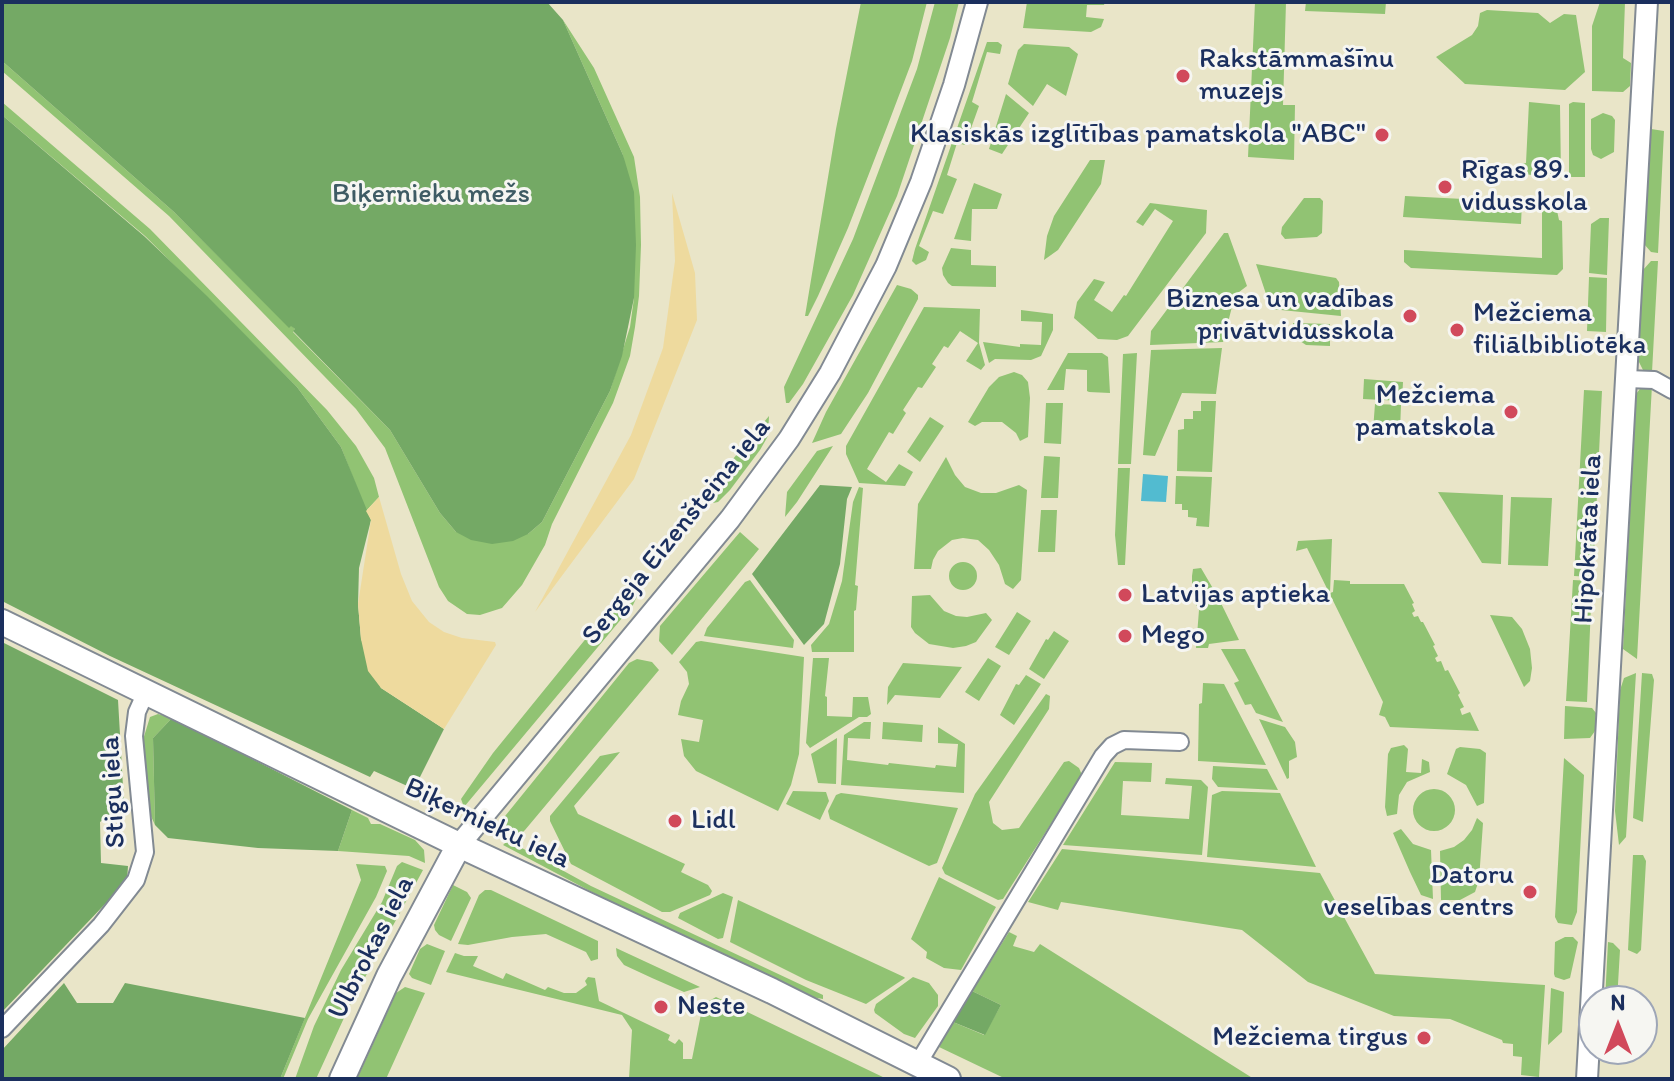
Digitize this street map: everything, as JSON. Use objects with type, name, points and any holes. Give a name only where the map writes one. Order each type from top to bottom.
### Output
[{"type":"main road","name":"Biķernieku iela","points":[[2,622],[459,845],[772,991],[948,1079]]},
{"type":"main road","name":"Ulbrokas iela","points":[[342,1079],[389,976],[459,845]]},
{"type":"street","name":"Sergeja Eizenšteina iela","points":[[459,845],[730,519],[789,439],[830,373],[886,266],[921,182],[963,56],[977,2]]},
{"type":"street","name":"Hipokrāta iela","points":[[1587,1079],[1647,2]]},
{"type":"street","points":[[1627,379],[1654,380],[1672,390]]},
{"type":"street","name":"Stigu iela","points":[[2,1029],[101,925],[136,880],[145,852],[134,736],[137,712],[146,692]]},
{"type":"street","points":[[917,1065],[1103,756],[1112,746],[1124,740],[1180,742]]},
{"type":"green space","name":"Biķernieku mežs","points":[[2,2],[547,2],[563,20],[623,155],[634,192],[636,245],[634,298],[622,356],[610,391],[542,522],[513,541],[492,544],[471,540],[456,532],[440,513],[390,430],[293,331],[295,329],[289,328],[174,212],[2,61]]},
{"type":"green space","points":[[861,2],[927,2],[912,61],[848,228],[818,296],[808,316],[805,316],[836,129]]},
{"type":"green space","points":[[935,2],[959,2],[897,196],[853,295],[803,384],[786,403],[784,387],[853,239],[917,69]]},
{"type":"green space","points":[[1027,2],[1105,2],[1104,5],[1087,5],[1086,17],[1104,19],[1101,27],[1091,32],[1023,28]]},
{"type":"green space","points":[[1255,2],[1286,2],[1283,105],[1295,105],[1294,160],[1248,157]]},
{"type":"green space","points":[[1306,2],[1386,2],[1385,14],[1305,11]]},
{"type":"green space","points":[[1600,2],[1625,2],[1623,58],[1631,63],[1630,86],[1623,92],[1592,91],[1592,26]]},
{"type":"green space","points":[[1487,10],[1538,13],[1550,23],[1564,14],[1576,15],[1585,72],[1565,90],[1465,84],[1436,57],[1472,35],[1478,26],[1480,13]]},
{"type":"green space","points":[[563,20],[594,68],[634,157],[640,197],[641,245],[635,327],[630,356],[613,403],[552,524],[545,545],[522,585],[502,608],[480,615],[467,614],[448,601],[439,587],[385,448],[356,409],[169,216],[2,71],[2,61],[174,212],[289,327],[291,325],[295,329],[293,332],[390,430],[440,513],[456,532],[528,534],[542,522],[610,391],[630,327],[634,298],[623,155]]},
{"type":"green space","points":[[987,42],[1002,45],[1000,54],[987,52],[972,102],[979,106],[965,145],[957,143],[947,175],[957,179],[943,214],[933,211],[919,246],[929,252],[926,260],[916,265],[912,261],[915,249]]},
{"type":"green space","points":[[1024,44],[1069,47],[1078,54],[1066,96],[1047,84],[1033,106],[1008,84],[1018,50]]},
{"type":"green space","points":[[1006,94],[1029,113],[1002,154],[989,149]]},
{"type":"green space","points":[[2,102],[150,229],[327,410],[356,446],[374,478],[379,497],[366,511],[341,447],[297,387],[145,236],[2,115]]},
{"type":"green space","points":[[1529,102],[1560,105],[1561,177],[1520,174],[1520,164],[1526,163]]},
{"type":"green space","points":[[1585,103],[1585,177],[1569,177],[1569,104]]},
{"type":"green space","points":[[1603,113],[1615,120],[1614,152],[1601,159],[1593,155],[1591,149],[1591,119]]},
{"type":"green space","points":[[2,115],[144,236],[207,296],[297,387],[341,447],[371,520],[359,568],[361,639],[381,688],[444,729],[414,789],[374,771],[370,777],[110,656],[2,601]]},
{"type":"green space","points":[[1651,129],[1664,131],[1658,253],[1651,252],[1644,244]]},
{"type":"green space","points":[[1090,160],[1105,160],[1101,184],[1058,250],[1044,260],[1054,216]]},
{"type":"green space","points":[[974,183],[1002,194],[997,209],[972,209],[971,241],[954,239]]},
{"type":"green space","points":[[1405,196],[1522,202],[1521,224],[1403,217]]},
{"type":"green space","points":[[1304,198],[1320,198],[1323,201],[1322,233],[1317,237],[1285,239],[1281,234],[1282,227]]},
{"type":"green space","points":[[1150,203],[1207,210],[1206,233],[1128,336],[1117,340],[1098,339],[1074,318],[1077,302],[1094,279],[1105,282],[1094,300],[1112,312],[1126,296],[1173,221],[1155,209],[1143,226],[1136,222]]},
{"type":"green space","points":[[1542,206],[1556,206],[1559,220],[1562,221],[1563,269],[1557,275],[1411,268],[1404,262],[1404,250],[1542,258]]},
{"type":"green space","points":[[1600,218],[1609,218],[1607,275],[1589,273],[1591,224]]},
{"type":"green space","points":[[1224,233],[1228,233],[1247,286],[1235,295],[1223,342],[1150,345],[1151,331]]},
{"type":"green space","points":[[951,248],[971,250],[971,265],[996,266],[996,287],[952,286],[948,283],[942,268]]},
{"type":"green space","points":[[1651,261],[1658,261],[1652,372],[1643,370],[1638,360],[1643,270]]},
{"type":"green space","points":[[1256,264],[1336,278],[1339,282],[1341,316],[1271,309]]},
{"type":"green space","points":[[1589,277],[1607,278],[1606,332],[1587,331]]},
{"type":"green space","points":[[897,285],[911,289],[918,299],[868,393],[841,434],[812,443],[826,412]]},
{"type":"green space","points":[[924,307],[980,309],[979,343],[985,365],[981,370],[966,361],[978,343],[960,331],[948,348],[944,346],[932,364],[936,367],[922,388],[918,387],[903,410],[906,413],[893,434],[889,432],[867,469],[886,482],[899,464],[913,472],[905,486],[859,483],[846,454],[846,446]]},
{"type":"green space","points":[[1021,310],[1053,314],[1053,330],[1041,356],[1031,360],[995,359],[989,363],[983,342],[1020,347],[1020,344],[1041,345],[1042,322],[1021,321]]},
{"type":"green space","points":[[1293,323],[1330,324],[1330,346],[1306,345],[1294,337]]},
{"type":"green space","points":[[1222,348],[1216,394],[1182,393],[1155,456],[1143,455],[1151,350]]},
{"type":"green space","points":[[1068,353],[1102,353],[1108,357],[1110,393],[1087,391],[1087,370],[1066,369],[1064,390],[1047,390]]},
{"type":"green space","points":[[1137,353],[1131,464],[1118,464],[1123,354]]},
{"type":"green space","points":[[1014,372],[1028,382],[1030,398],[1028,437],[1020,441],[1016,433],[1002,422],[982,422],[975,426],[968,422],[989,387],[999,377]]},
{"type":"green space","points":[[1364,379],[1403,382],[1402,401],[1363,399]]},
{"type":"green space","points":[[1643,385],[1652,385],[1637,659],[1623,649],[1636,394]]},
{"type":"green space","points":[[1584,390],[1602,391],[1593,577],[1574,576]]},
{"type":"green space","points":[[1201,401],[1216,401],[1212,472],[1177,471],[1178,430],[1184,429],[1184,419],[1193,419],[1193,411],[1201,411]]},
{"type":"green space","points":[[1046,403],[1063,403],[1061,444],[1044,443]]},
{"type":"green space","points":[[1375,404],[1401,405],[1400,431],[1373,430]]},
{"type":"green space","points":[[769,416],[768,436],[760,450],[730,490],[713,503],[707,490]]},
{"type":"green space","points":[[930,417],[944,426],[920,462],[907,452]]},
{"type":"green space","points":[[833,446],[785,517],[787,492],[817,451]]},
{"type":"green space","points":[[1044,456],[1060,457],[1058,498],[1041,498]]},
{"type":"green space","points":[[946,457],[965,487],[981,493],[996,493],[1019,485],[1027,490],[1021,580],[1013,589],[1005,584],[999,565],[978,540],[952,540],[938,551],[931,569],[914,569],[918,504]]},
{"type":"green space","points":[[1118,468],[1130,468],[1125,565],[1118,565],[1115,535]]},
{"type":"green space","points":[[1176,476],[1212,477],[1209,527],[1196,526],[1197,518],[1188,517],[1188,510],[1182,510],[1182,504],[1175,504]]},
{"type":"green space","points":[[820,485],[852,487],[847,499],[840,564],[824,624],[804,645],[752,574]]},
{"type":"green space","points":[[859,487],[863,488],[855,585],[858,586],[854,611],[854,652],[812,652],[811,645],[829,624],[842,581],[853,502]]},
{"type":"green space","points":[[1438,492],[1503,495],[1501,564],[1482,563]]},
{"type":"green space","points":[[1511,497],[1552,498],[1548,566],[1508,565]]},
{"type":"green space","points":[[1041,510],[1057,510],[1055,552],[1038,552]]},
{"type":"green space","points":[[740,532],[759,549],[672,655],[659,641],[660,626]]},
{"type":"green space","points":[[1332,539],[1330,593],[1333,592],[1334,580],[1350,581],[1350,584],[1404,584],[1414,603],[1414,617],[1418,616],[1423,622],[1435,645],[1437,662],[1441,661],[1445,671],[1448,670],[1460,693],[1458,695],[1464,707],[1460,709],[1462,715],[1470,712],[1479,731],[1390,727],[1385,717],[1379,715],[1383,702],[1307,548],[1296,551],[1298,541]]},
{"type":"green space","points":[[963,562],[973,566],[977,576],[973,586],[963,590],[953,586],[949,576],[953,566]]},
{"type":"green space","points":[[1201,568],[1239,640],[1196,648],[1199,610],[1192,597],[1192,576],[1193,569]]},
{"type":"green space","points":[[750,580],[794,640],[793,648],[704,636],[707,628]]},
{"type":"green space","points":[[1573,580],[1592,581],[1587,702],[1566,701]]},
{"type":"green space","points":[[639,581],[642,586],[633,605],[464,807],[461,799],[493,753],[631,583]]},
{"type":"green space","points":[[930,595],[944,611],[956,616],[986,613],[992,620],[976,642],[966,646],[953,648],[929,644],[911,627],[912,596]]},
{"type":"green space","points":[[1017,612],[1031,621],[1009,655],[995,647]]},
{"type":"green space","points":[[1490,615],[1512,617],[1522,629],[1530,649],[1532,668],[1530,681],[1524,687]]},
{"type":"green space","points":[[1054,631],[1069,641],[1044,679],[1029,669]]},
{"type":"green space","points":[[2,642],[118,700],[124,804],[100,822],[101,863],[128,866],[127,881],[2,1012]]},
{"type":"green space","points":[[696,642],[804,657],[799,754],[791,785],[778,811],[696,771],[684,756],[681,739],[699,742],[703,720],[678,715],[689,684],[687,672],[679,662]]},
{"type":"green space","points":[[1221,649],[1245,649],[1283,722],[1256,713],[1251,704],[1245,705],[1234,683],[1239,681]]},
{"type":"green space","points":[[813,658],[829,658],[825,696],[827,716],[852,717],[853,697],[868,697],[871,714],[859,717],[810,748],[806,743]]},
{"type":"green space","points":[[988,658],[1001,666],[979,701],[965,692]]},
{"type":"green space","points":[[637,659],[652,662],[659,670],[520,835],[514,836],[497,826],[629,663]]},
{"type":"green space","points":[[903,663],[962,667],[940,698],[895,695],[887,705],[888,687]]},
{"type":"green space","points":[[1636,673],[1626,837],[1619,845],[1615,811],[1620,690],[1624,678]]},
{"type":"green space","points":[[1642,673],[1652,674],[1654,680],[1643,822],[1633,818]]},
{"type":"green space","points":[[1026,675],[1041,684],[1014,725],[1000,715],[1016,684],[1019,685]]},
{"type":"green space","points":[[1203,683],[1224,684],[1266,765],[1198,761],[1199,704],[1202,703]]},
{"type":"green space","points":[[1046,694],[1050,696],[1049,709],[989,802],[993,823],[1002,830],[1019,828],[1064,762],[1069,761],[1079,768],[1082,775],[1003,899],[998,900],[945,874],[942,868],[975,794]]},
{"type":"green space","points":[[1565,706],[1592,708],[1596,713],[1595,731],[1590,738],[1564,739]]},
{"type":"green space","points":[[158,714],[172,718],[153,738],[155,825],[149,812],[142,743],[150,717]]},
{"type":"green space","points":[[172,718],[352,810],[338,851],[258,848],[168,838],[155,825],[153,738]]},
{"type":"green space","points":[[1259,719],[1285,727],[1295,742],[1297,757],[1289,761],[1287,779]]},
{"type":"green space","points":[[864,722],[871,722],[870,739],[848,738],[847,760],[956,767],[958,744],[938,743],[938,727],[965,744],[964,793],[841,785],[844,735]]},
{"type":"green space","points":[[883,722],[923,725],[922,742],[882,739]]},
{"type":"green space","points":[[837,738],[836,784],[818,783],[811,754]]},
{"type":"green space","points":[[1404,745],[1408,749],[1406,772],[1421,773],[1422,759],[1429,762],[1430,772],[1407,782],[1399,795],[1397,814],[1387,816],[1388,754],[1391,748]]},
{"type":"green space","points":[[1456,749],[1480,749],[1486,753],[1484,803],[1477,806],[1466,785],[1447,774]]},
{"type":"green space","points":[[620,752],[574,806],[578,814],[685,864],[681,872],[708,885],[712,891],[710,895],[670,912],[662,912],[571,864],[550,816],[600,756]]},
{"type":"green space","points":[[1564,758],[1584,775],[1577,912],[1572,925],[1558,923],[1555,917]]},
{"type":"green space","points":[[1115,762],[1152,763],[1151,782],[1123,781],[1121,815],[1189,819],[1192,786],[1165,784],[1166,778],[1201,780],[1208,787],[1202,855],[1063,845]]},
{"type":"green space","points":[[1213,766],[1267,769],[1278,790],[1218,787],[1212,779]]},
{"type":"green space","points":[[1434,789],[1449,795],[1455,810],[1449,825],[1434,831],[1419,825],[1413,810],[1419,795]]},
{"type":"green space","points":[[793,791],[826,792],[829,801],[820,820],[786,804]]},
{"type":"green space","points":[[1222,791],[1280,793],[1316,867],[1207,857],[1212,795]]},
{"type":"green space","points":[[841,793],[958,808],[937,863],[929,866],[830,819],[828,811],[836,795]]},
{"type":"green space","points":[[352,810],[368,818],[371,824],[380,824],[415,840],[424,850],[425,863],[409,856],[338,851]]},
{"type":"green space","points":[[1477,818],[1483,823],[1479,880],[1475,892],[1460,900],[1441,900],[1440,851],[1464,840]]},
{"type":"green space","points":[[1401,829],[1413,844],[1431,850],[1433,899],[1421,895],[1410,872],[1393,833]]},
{"type":"green space","points":[[506,842],[591,886],[823,995],[823,999],[806,996],[639,917],[503,845]]},
{"type":"green space","points":[[1062,849],[1320,873],[1375,974],[1545,985],[1539,1077],[1521,1075],[1522,1057],[1513,1056],[1513,1044],[1503,1043],[1450,1019],[1394,1016],[1308,982],[1242,930],[1061,902],[1058,910],[1028,902]]},
{"type":"green space","points":[[1633,855],[1643,855],[1646,861],[1641,950],[1637,954],[1628,950]]},
{"type":"green space","points":[[402,862],[423,870],[349,1007],[316,1079],[295,1079],[314,1026],[341,970]]},
{"type":"green space","points":[[356,864],[385,866],[387,871],[376,897],[308,1019],[283,1079],[280,1079],[361,880]]},
{"type":"green space","points":[[939,877],[996,907],[961,970],[944,968],[926,958],[927,952],[911,939]]},
{"type":"green space","points":[[453,885],[467,892],[471,898],[451,941],[439,935],[434,925]]},
{"type":"green space","points":[[491,890],[598,941],[598,959],[591,961],[586,952],[546,934],[458,944],[479,895]]},
{"type":"green space","points":[[723,893],[733,897],[723,938],[718,939],[678,918],[680,913]]},
{"type":"green space","points":[[738,900],[905,978],[866,1004],[806,980],[730,942]]},
{"type":"green space","points":[[1009,932],[1017,936],[1013,946],[1034,952],[1040,944],[1254,1079],[1006,1079],[939,1047],[953,1022],[984,1035],[1001,1005],[972,991]]},
{"type":"green space","points":[[1573,937],[1578,942],[1570,978],[1564,980],[1554,974],[1555,942]]},
{"type":"green space","points":[[1608,942],[1620,950],[1618,985],[1606,985]]},
{"type":"green space","points":[[427,944],[445,951],[431,985],[409,974],[420,949]]},
{"type":"green space","points":[[616,948],[700,987],[684,992],[624,965],[617,956]]},
{"type":"green space","points":[[455,953],[478,956],[473,966],[503,979],[506,973],[545,990],[548,987],[564,993],[576,993],[587,985],[585,981],[588,977],[595,978],[599,1001],[670,1035],[668,1040],[675,1044],[679,1039],[683,1043],[683,1059],[692,1059],[701,1014],[709,1001],[716,997],[887,1079],[629,1079],[632,1030],[622,1015],[446,972]]},
{"type":"green space","points":[[913,977],[929,983],[938,995],[938,1006],[915,1038],[904,1034],[874,1010],[876,1004]]},
{"type":"green space","points":[[64,983],[77,1003],[113,1003],[125,983],[305,1018],[280,1079],[2,1079],[2,1050]]},
{"type":"green space","points":[[405,987],[425,993],[386,1079],[357,1079],[396,993]]},
{"type":"green space","points":[[1551,988],[1564,992],[1562,1032],[1548,1045]]},
{"type":"green space","points":[[972,991],[1001,1005],[985,1035],[953,1022]]},
{"type":"sand","points":[[672,193],[695,273],[697,320],[634,479],[535,612],[631,435],[663,348],[675,261]]},
{"type":"sand","points":[[379,497],[412,601],[429,622],[444,632],[462,638],[495,642],[496,645],[444,729],[381,688],[368,671],[358,604],[371,520],[366,511]]},
{"type":"water","points":[[1143,474],[1168,476],[1166,502],[1141,501]]},
{"type":"place","name":"Rakstāmmašīnu muzejs","points":[[1183,76]]},
{"type":"place","name":"Klasiskās izglītības pamatskola \"ABC\"","points":[[1382,135]]},
{"type":"place","name":"Rīgas 89. vidusskola","points":[[1445,187]]},
{"type":"place","name":"Biznesa un vadības privātvidusskola","points":[[1410,316]]},
{"type":"place","name":"Mežciema filiālbibliotēka","points":[[1457,330]]},
{"type":"place","name":"Mežciema pamatskola","points":[[1511,412]]},
{"type":"place","name":"Latvijas aptieka","points":[[1125,595]]},
{"type":"place","name":"Mego","points":[[1125,636]]},
{"type":"place","name":"Lidl","points":[[675,821]]},
{"type":"place","name":"Datoru veselības centrs","points":[[1530,892]]},
{"type":"place","name":"Neste","points":[[661,1007]]},
{"type":"place","name":"Mežciema tirgus","points":[[1424,1038]]}]
